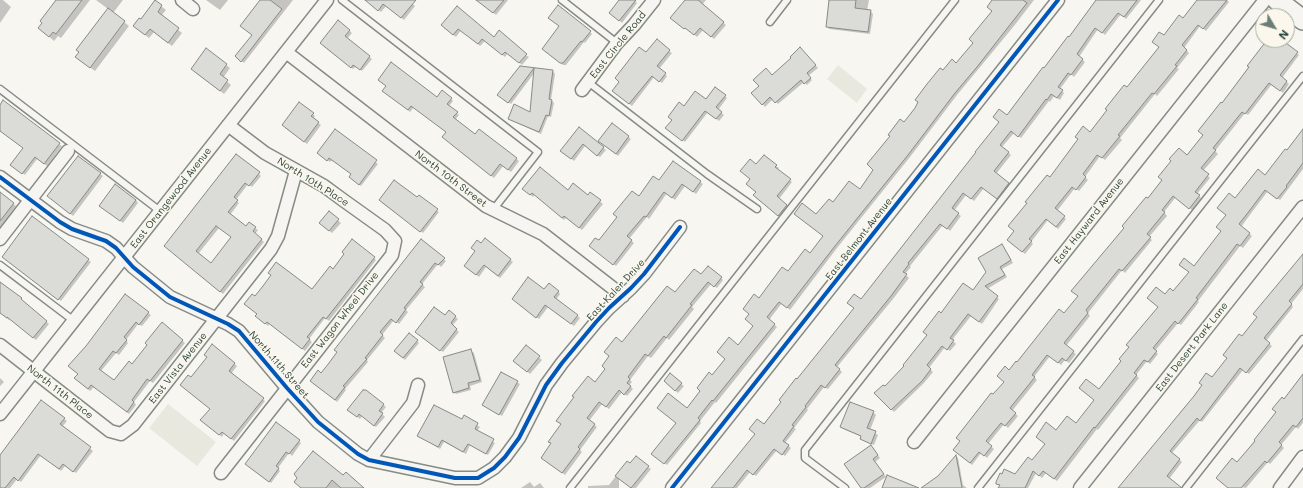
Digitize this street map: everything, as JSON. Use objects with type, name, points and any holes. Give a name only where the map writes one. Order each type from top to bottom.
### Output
[{"type":"main road","points":[[1277,0],[1303,20]]},
{"type":"street","points":[[182,0],[193,9]]},
{"type":"street","name":"East Orangewood Avenue","points":[[0,414],[327,0]]},
{"type":"street","name":"East Circle Road","points":[[585,86],[654,0]]},
{"type":"street","name":"East Belmont Avenue","points":[[672,488],[1058,0]]},
{"type":"street","name":"East Hayward Avenue","points":[[914,442],[1265,0]]},
{"type":"street","name":"North 10th Street","points":[[286,52],[480,202],[493,210],[543,234],[623,296]]},
{"type":"street","name":"North 10th Place","points":[[228,125],[265,153],[324,186],[385,230],[395,241]]},
{"type":"street","points":[[0,239],[68,151]]},
{"type":"street","name":"East Vista Avenue","points":[[121,434],[133,425],[271,250],[278,236],[296,171]]},
{"type":"street","name":"North 11th Street","points":[[0,177],[60,222],[72,229],[106,241],[116,248],[133,267],[170,297],[228,324],[239,332],[318,422],[358,454],[369,460],[455,478],[478,478]]},
{"type":"street","name":"East Desert Park Lane","points":[[1080,488],[1303,207]]},
{"type":"street","name":"East Kaler Drive","points":[[478,478],[494,468],[505,457],[519,438],[546,385],[562,363],[596,322],[644,274],[680,227]]},
{"type":"street","name":"East Wagon Wheel Drive","points":[[221,473],[392,255],[395,241]]},
{"type":"street","name":"North 11th Place","points":[[0,345],[110,431],[121,434]]},
{"type":"street","points":[[369,460],[413,403],[418,385]]},
{"type":"street","points":[[1280,488],[1303,457]]},
{"type":"lane","points":[[342,0],[538,152],[493,210]]},
{"type":"lane","points":[[562,0],[618,43]]},
{"type":"lane","points":[[770,22],[787,0]]},
{"type":"lane","points":[[570,488],[955,0]]},
{"type":"lane","points":[[845,488],[805,458],[805,450],[1159,0]]},
{"type":"lane","points":[[978,488],[1303,76]]},
{"type":"lane","points":[[585,86],[757,209]]},
{"type":"lane","points":[[0,89],[160,211]]},
{"type":"lane","points":[[0,265],[74,321]]},
{"type":"lane","points":[[1186,488],[1303,339]]},
{"type":"shaded area","points":[[838,65],[867,89],[857,103],[827,79]]},
{"type":"shaded area","points":[[168,404],[216,442],[197,466],[149,428]]},
{"type":"building","points":[[56,0],[82,0],[56,34],[53,32],[49,37],[38,28],[42,23],[40,21]]},
{"type":"building","points":[[155,0],[162,5],[158,12],[179,28],[168,43],[150,29],[145,35],[133,26],[139,18],[141,19]]},
{"type":"building","points":[[260,0],[270,0],[282,9],[241,62],[235,56],[252,35],[240,26]]},
{"type":"building","points":[[365,0],[416,0],[401,18],[383,4],[378,11]]},
{"type":"building","points":[[476,0],[504,0],[493,13]]},
{"type":"building","points":[[619,0],[636,0],[619,21],[609,13]]},
{"type":"building","points":[[685,0],[698,0],[724,22],[711,37],[700,28],[694,35],[670,18]]},
{"type":"building","points":[[829,0],[856,0],[855,8],[871,10],[868,32],[826,27]]},
{"type":"building","points":[[992,0],[1023,0],[1027,3],[787,308],[779,302],[767,317],[775,324],[713,401],[712,400],[698,418],[700,420],[664,464],[651,454],[676,423],[657,408],[668,393],[687,408],[700,391],[697,388],[709,372],[712,375],[725,359],[717,352],[729,337],[738,345],[753,326],[745,319],[749,314],[743,309],[754,294],[759,298],[782,267],[788,271],[805,249],[810,253],[823,236],[794,214],[802,203],[816,214],[829,199],[833,202],[849,181],[860,189],[873,170],[867,164],[890,136],[888,135],[900,119],[904,122],[915,108],[918,102],[915,100],[927,84],[940,68],[943,70],[952,59],[956,63],[973,43],[969,39],[992,11],[987,7]]},
{"type":"building","points":[[1096,0],[1137,0],[1124,17],[1118,13],[1102,33],[1095,28],[1077,54],[1083,59],[1071,75],[1068,73],[1058,87],[1063,90],[1057,98],[1051,94],[1018,137],[1011,131],[1000,145],[1009,152],[994,171],[1009,183],[997,199],[981,187],[971,199],[963,193],[952,208],[959,213],[947,229],[940,224],[908,263],[909,264],[903,272],[907,274],[835,365],[840,369],[825,388],[821,385],[805,406],[806,407],[792,425],[794,426],[783,441],[789,445],[782,455],[774,449],[753,475],[747,470],[733,488],[711,488],[755,434],[749,429],[757,419],[764,424],[781,402],[779,400],[796,378],[797,379],[854,308],[847,303],[854,294],[861,299],[999,122],[993,117],[999,109],[1007,115],[1043,67],[1044,68],[1068,36],[1069,37]]},
{"type":"building","points":[[1197,0],[1227,0],[1203,29],[1198,25],[1182,45],[1187,50],[1175,65],[1177,66],[1154,94],[1152,93],[1118,135],[1120,136],[1102,158],[1097,155],[1083,174],[1086,177],[1076,190],[1072,187],[1055,208],[1065,216],[1056,227],[1046,219],[1029,239],[1032,241],[1022,252],[1007,240],[1014,231],[1008,226],[1047,175],[1050,177],[1078,139],[1075,137],[1083,126],[1090,132],[1107,110],[1105,109],[1124,85],[1127,87],[1159,47],[1152,42],[1159,32],[1164,35],[1179,15],[1183,18]]},
{"type":"building","points":[[558,5],[591,31],[563,63],[560,63],[542,49],[559,26],[548,18]]},
{"type":"building","points":[[457,6],[494,37],[499,30],[527,54],[519,63],[505,52],[502,55],[482,39],[478,44],[458,29],[453,35],[441,25]]},
{"type":"building","points":[[108,8],[125,21],[90,68],[75,57],[79,52],[76,50]]},
{"type":"building","points":[[338,20],[350,30],[345,36],[370,56],[360,70],[353,65],[351,68],[320,43]]},
{"type":"building","points":[[657,39],[670,50],[657,66],[666,73],[659,82],[652,76],[629,104],[612,91],[619,82],[615,78],[639,47],[646,52]]},
{"type":"building","points":[[800,47],[816,65],[807,73],[811,78],[804,84],[801,80],[775,103],[770,97],[762,105],[751,93],[759,86],[753,80],[766,68],[772,75],[791,58],[790,57]]},
{"type":"building","points":[[206,48],[227,64],[220,74],[228,80],[220,91],[191,69]]},
{"type":"building","points":[[1261,48],[1293,48],[1298,52],[1280,75],[1287,81],[1280,91],[1269,83],[1245,114],[1242,112],[1213,148],[1216,150],[1201,168],[1209,174],[1195,192],[1200,195],[1189,209],[1173,196],[1162,210],[1165,212],[1147,234],[1151,237],[1122,271],[1119,269],[1086,310],[1088,313],[1064,343],[1074,351],[1066,361],[1062,358],[1058,363],[1047,355],[1032,375],[1035,377],[1010,408],[1016,413],[1005,426],[1001,423],[986,441],[992,446],[984,456],[979,452],[970,463],[953,450],[960,441],[956,438],[991,393],[993,394],[1004,382],[997,376],[1005,366],[1009,370],[1059,309],[1064,313],[1078,296],[1071,291],[1124,228],[1122,226],[1146,197],[1148,198],[1162,180],[1158,177],[1171,161],[1169,159],[1179,148],[1187,155],[1203,135],[1198,131],[1221,102],[1222,103],[1249,67],[1247,66]]},
{"type":"building","points":[[391,62],[437,97],[442,90],[452,98],[447,104],[458,112],[453,117],[475,134],[479,129],[517,158],[508,170],[500,164],[491,176],[442,137],[446,132],[411,106],[408,110],[382,91],[386,86],[378,80]]},
{"type":"building","points":[[520,66],[553,70],[549,99],[552,100],[549,116],[546,115],[539,132],[508,119],[514,104],[530,112],[534,68],[508,103],[497,95]]},
{"type":"building","points":[[715,87],[726,95],[716,107],[722,112],[716,119],[705,111],[682,141],[665,128],[672,120],[668,117],[679,102],[684,106],[695,91],[706,99]]},
{"type":"building","points":[[3,100],[60,143],[44,164],[35,157],[22,174],[10,165],[23,148],[0,131],[0,105]]},
{"type":"building","points":[[299,102],[314,113],[311,116],[319,122],[304,142],[282,125]]},
{"type":"building","points":[[612,123],[629,136],[616,154],[598,141]]},
{"type":"building","points":[[579,127],[604,147],[597,156],[583,144],[571,159],[560,151]]},
{"type":"building","points":[[335,129],[377,160],[359,185],[349,177],[351,174],[329,158],[327,161],[317,153]]},
{"type":"building","points":[[1303,129],[1303,163],[1286,186],[1287,187],[1277,199],[1265,190],[1239,224],[1250,233],[1240,246],[1237,244],[1196,298],[1198,299],[1178,324],[1175,321],[1153,348],[1157,351],[1148,362],[1144,360],[1134,373],[1137,375],[1054,479],[1043,471],[1039,476],[1033,471],[1025,488],[998,488],[1000,485],[996,484],[996,482],[1000,473],[1002,474],[1004,469],[1015,474],[1028,457],[1032,460],[1045,444],[1036,437],[1046,422],[1056,430],[1067,416],[1076,423],[1094,400],[1079,388],[1086,379],[1099,389],[1121,361],[1119,359],[1129,347],[1126,345],[1158,307],[1147,298],[1156,287],[1165,294],[1170,288],[1173,291],[1189,272],[1179,265],[1184,258],[1194,266],[1221,231],[1216,227],[1226,215],[1217,208],[1229,193],[1235,198],[1258,169],[1265,175]]},
{"type":"building","points":[[236,154],[260,172],[249,186],[245,183],[234,197],[238,200],[228,212],[246,226],[249,222],[256,227],[253,231],[262,239],[220,292],[164,246]],"holes":[[[216,226],[231,237],[211,263],[196,251]]]},
{"type":"building","points":[[764,155],[777,165],[775,167],[791,179],[777,196],[787,205],[778,216],[753,195],[756,192],[746,184],[750,179],[740,171],[750,159],[756,164]]},
{"type":"building","points":[[78,156],[101,173],[70,214],[47,196]]},
{"type":"building","points":[[673,161],[701,181],[693,192],[682,184],[672,198],[664,192],[646,217],[644,216],[627,236],[632,240],[613,265],[589,246],[595,238],[599,240],[617,217],[613,214],[632,191],[639,196],[653,176],[659,180]]},
{"type":"building","points":[[540,167],[568,190],[573,183],[588,195],[590,192],[601,200],[579,228],[564,216],[562,218],[532,193],[530,195],[522,189]]},
{"type":"building","points":[[394,180],[417,197],[419,195],[438,209],[420,232],[379,200]]},
{"type":"building","points":[[115,184],[136,200],[120,221],[99,206]]},
{"type":"building","points":[[0,192],[14,203],[0,221]]},
{"type":"building","points":[[329,211],[339,219],[329,231],[319,223]]},
{"type":"building","points":[[32,216],[89,259],[58,300],[2,257]]},
{"type":"building","points":[[485,238],[511,259],[498,276],[484,265],[476,275],[464,266],[475,251],[471,248],[477,240],[481,243]]},
{"type":"building","points":[[352,239],[375,257],[326,319],[323,317],[307,337],[310,339],[302,349],[267,322],[265,324],[255,316],[257,314],[244,304],[252,294],[255,296],[263,286],[271,275],[268,273],[276,262],[312,289],[330,266],[333,269],[344,254],[342,252]]},
{"type":"building","points":[[421,239],[445,258],[438,265],[435,263],[420,282],[423,284],[404,308],[406,309],[396,323],[391,319],[380,332],[383,335],[365,358],[367,359],[343,386],[345,387],[335,400],[310,381],[318,370],[321,373],[329,363],[337,352],[334,350]]},
{"type":"building","points":[[1002,244],[1011,260],[1000,267],[1005,275],[985,286],[998,296],[979,322],[968,314],[950,338],[954,340],[947,350],[942,346],[927,365],[931,369],[922,381],[891,410],[874,393],[883,385],[885,386],[904,366],[903,365],[927,335],[923,332],[939,311],[941,313],[963,283],[973,290],[986,272],[978,258]]},
{"type":"building","points":[[1303,254],[1303,284],[1289,301],[1292,304],[1264,338],[1270,343],[1246,373],[1240,368],[1200,421],[1197,418],[1170,451],[1180,459],[1167,476],[1182,488],[1118,488],[1194,396],[1202,385],[1199,383],[1206,373],[1212,377],[1227,358],[1223,355],[1239,334],[1242,336],[1257,317],[1253,314]]},
{"type":"building","points":[[708,266],[722,277],[714,287],[708,282],[666,338],[664,336],[648,356],[645,354],[628,377],[630,379],[627,383],[631,386],[624,395],[619,390],[606,407],[599,402],[587,418],[595,424],[578,447],[580,449],[562,473],[541,458],[551,443],[548,442],[561,424],[556,421],[574,397],[572,396],[588,376],[595,382],[605,369],[602,366],[609,356],[604,352],[616,337],[622,342],[667,286],[675,292],[694,269],[701,274]]},
{"type":"building","points":[[528,277],[544,289],[549,283],[559,291],[554,297],[578,315],[571,324],[545,305],[536,318],[512,299]]},
{"type":"building","points":[[0,282],[22,298],[21,299],[47,321],[33,338],[0,313]]},
{"type":"building","points":[[125,294],[149,312],[139,325],[136,322],[124,337],[127,340],[116,353],[113,351],[99,369],[114,380],[129,361],[132,364],[147,345],[145,343],[162,322],[183,340],[150,381],[147,379],[132,400],[134,402],[127,412],[91,385],[88,389],[74,378],[78,374],[68,366],[86,346]]},
{"type":"building","points":[[434,307],[445,315],[449,310],[456,316],[451,323],[457,329],[440,351],[415,332]]},
{"type":"building","points":[[409,333],[418,340],[403,358],[394,351]]},
{"type":"building","points":[[212,344],[235,363],[229,371],[264,398],[231,439],[222,432],[219,435],[200,420],[210,409],[180,385],[188,375],[191,377],[207,357],[204,355]]},
{"type":"building","points":[[526,345],[540,356],[527,372],[513,361]]},
{"type":"building","points":[[471,349],[480,380],[468,383],[469,388],[453,393],[443,357]]},
{"type":"building","points":[[501,372],[518,381],[499,415],[482,405]]},
{"type":"building","points":[[670,373],[682,383],[675,391],[664,381]]},
{"type":"building","points":[[1303,374],[1303,418],[1296,427],[1293,425],[1279,442],[1282,445],[1267,463],[1265,461],[1241,488],[1228,488],[1216,478],[1232,458],[1237,462],[1255,441],[1254,440],[1276,412],[1272,409],[1282,397],[1284,399]]},
{"type":"building","points":[[363,390],[366,390],[384,404],[379,411],[383,413],[374,426],[359,414],[357,417],[347,410]]},
{"type":"building","points":[[41,400],[65,418],[60,424],[91,447],[73,472],[63,464],[59,469],[38,454],[18,481],[14,477],[5,488],[0,488],[0,455]]},
{"type":"building","points":[[850,402],[874,411],[867,428],[876,431],[871,444],[860,439],[861,436],[840,427]]},
{"type":"building","points":[[434,405],[462,419],[464,415],[478,423],[475,429],[494,439],[486,454],[468,444],[463,452],[442,440],[438,447],[417,436]]},
{"type":"building","points":[[276,422],[300,440],[289,454],[286,452],[276,466],[279,468],[269,482],[245,464]]},
{"type":"building","points":[[871,445],[878,455],[873,459],[884,474],[864,488],[861,488],[844,464]]},
{"type":"building","points":[[313,451],[343,475],[346,472],[364,488],[341,488],[332,480],[326,488],[301,488],[294,482],[297,478],[294,474]]},
{"type":"building","points":[[956,455],[962,488],[921,488],[938,476]]},
{"type":"building","points":[[636,456],[649,466],[631,488],[615,476],[627,461],[630,463]]},
{"type":"building","points":[[887,475],[919,488],[882,488]]},
{"type":"cycle path","points":[[672,488],[1058,0]]},
{"type":"cycle path","points":[[0,177],[60,222],[72,229],[106,241],[116,248],[133,267],[170,297],[228,324],[239,331],[318,422],[358,454],[369,460],[455,478],[478,478],[494,468],[505,457],[519,438],[546,385],[562,363],[596,322],[644,274],[680,227]]}]
